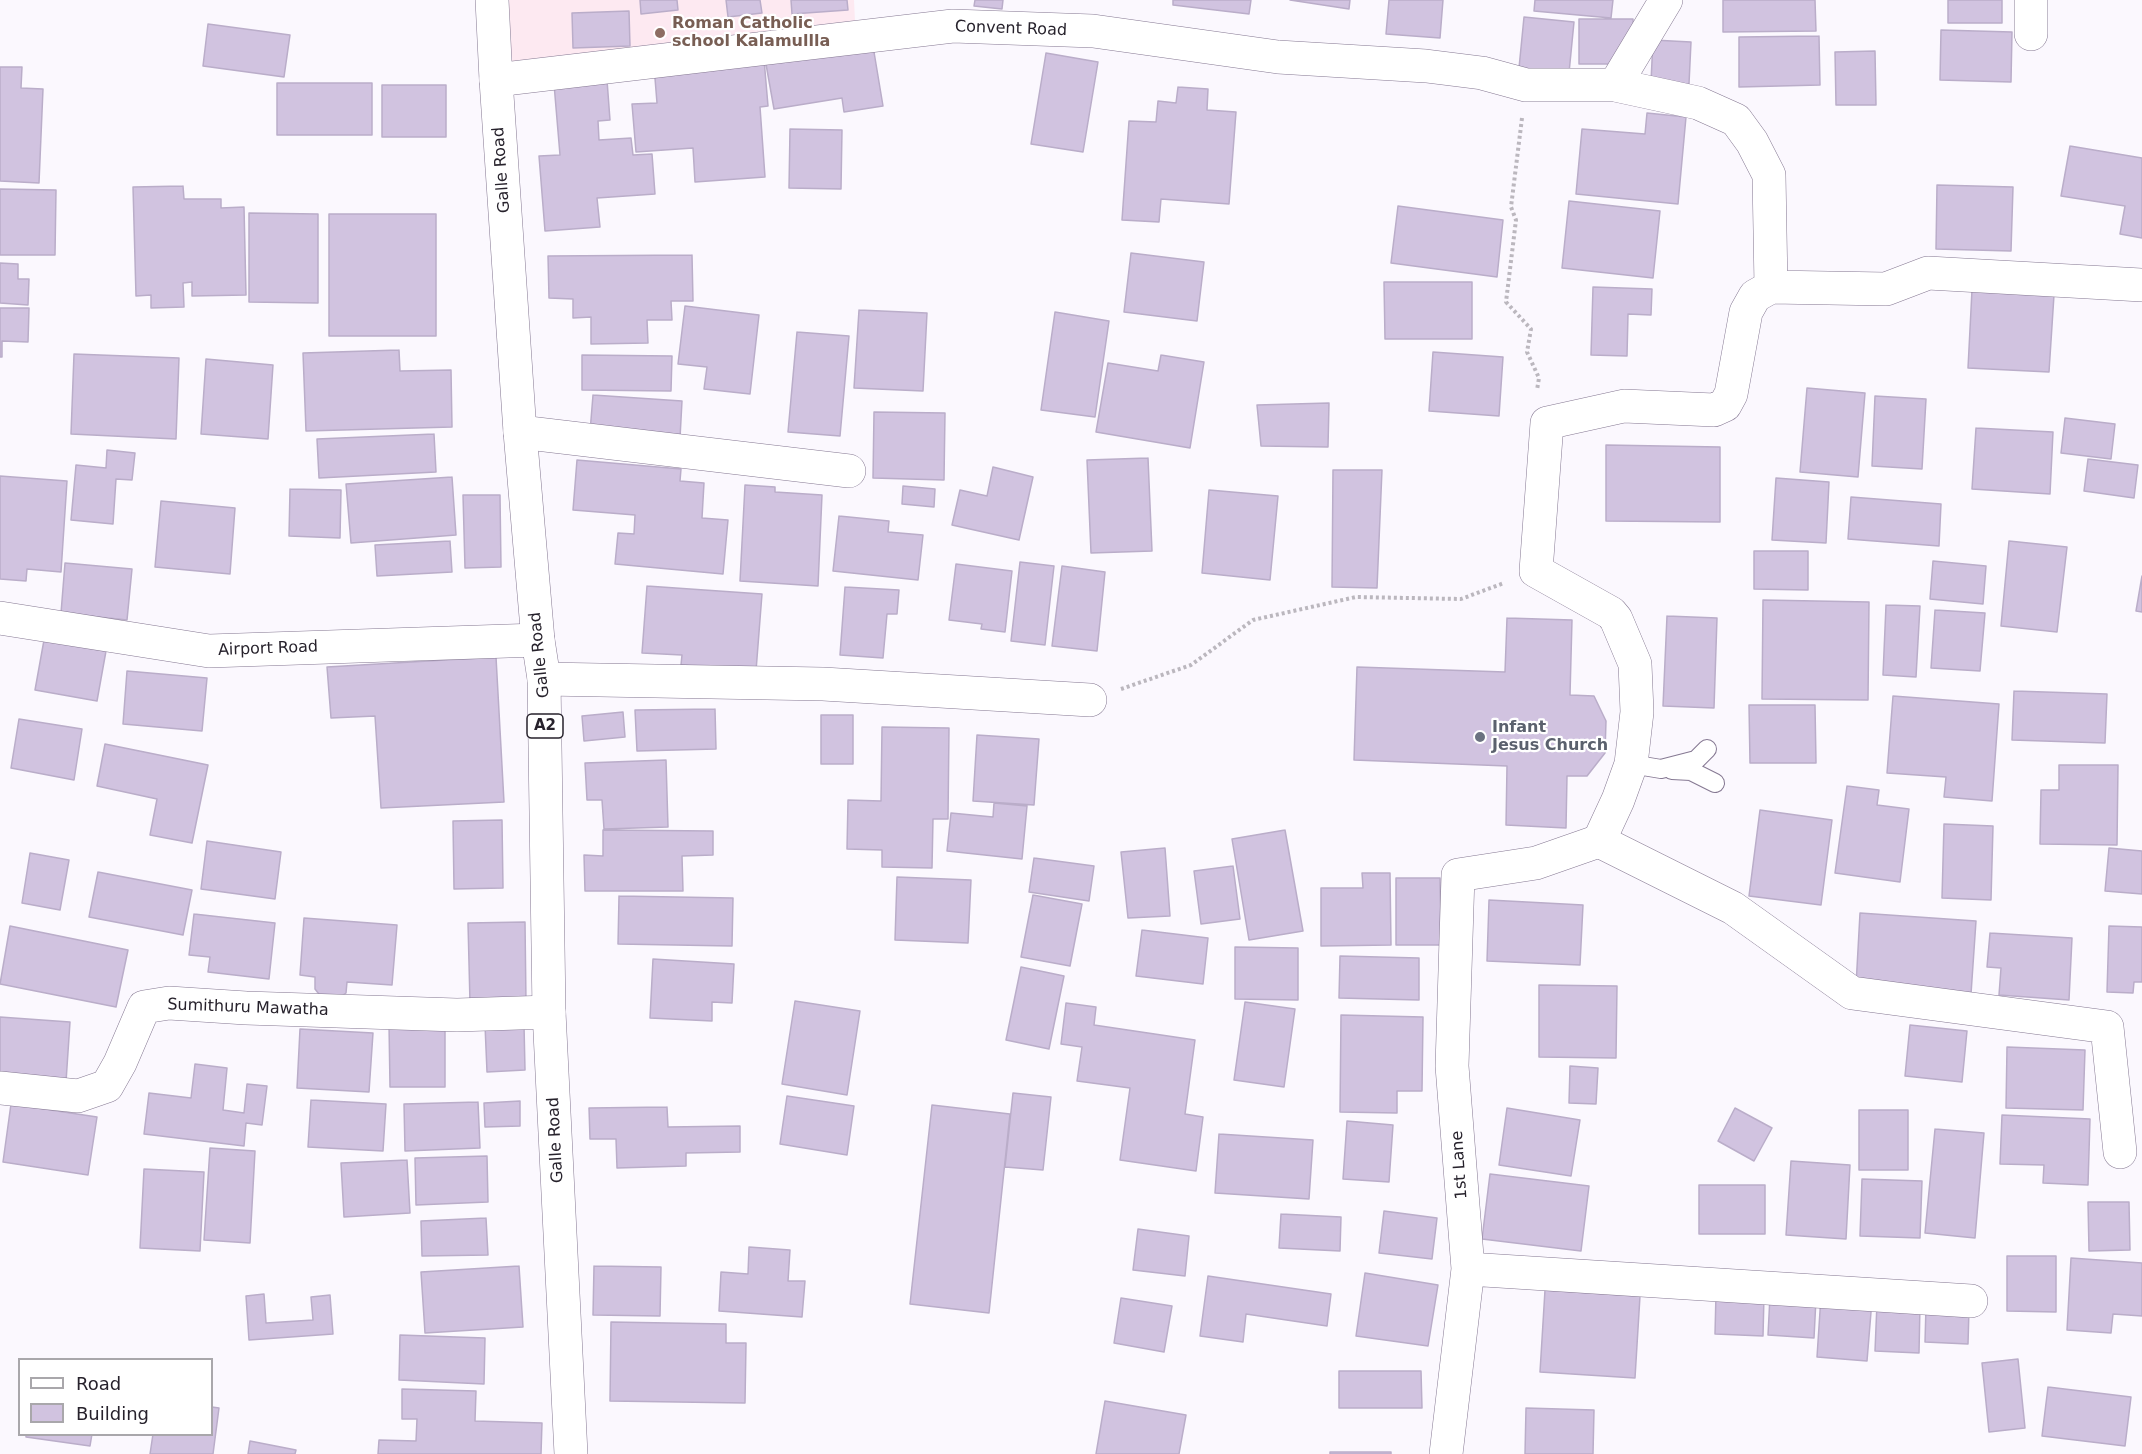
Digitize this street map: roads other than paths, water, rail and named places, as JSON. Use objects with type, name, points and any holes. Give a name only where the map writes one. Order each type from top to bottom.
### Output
[{"type":"main road","name":"Galle Road","points":[[492,0],[520,432],[538,640],[544,679],[549,1012],[571,1454]]},
{"type":"main road","points":[[1615,85],[1666,0]]},
{"type":"main road","points":[[2031,0],[2031,34]]},
{"type":"main road","name":"Convent Road","points":[[496,80],[953,26],[1093,31],[1278,57],[1426,66],[1482,73],[1526,85],[1615,85],[1698,103],[1736,120],[1752,142],[1769,175],[1772,287]]},
{"type":"main road","points":[[2120,1152],[2107,1027],[1852,993],[1733,908],[1599,841],[1618,800],[1646,767],[1637,712],[1635,664],[1616,619],[1611,613],[1536,571],[1546,423],[1624,406],[1714,410],[1725,405],[1731,394],[1746,312],[1755,297],[1772,287],[1886,289],[1928,273],[2142,285]]},
{"type":"main road","points":[[520,432],[849,471]]},
{"type":"main road","name":"Airport Road","points":[[0,618],[208,651],[538,640]]},
{"type":"main road","points":[[544,679],[823,684],[1090,700]]},
{"type":"main road","name":"1st Lane","points":[[1446,1454],[1468,1269],[1452,1066],[1458,875],[1536,863],[1599,841]]},
{"type":"main road","name":"Sumithuru Mawatha","points":[[0,1088],[78,1096],[107,1086],[120,1063],[144,1007],[169,1003],[457,1015],[549,1012]]},
{"type":"main road","points":[[1468,1269],[1971,1301]]},
{"type":"lane","points":[[1646,767],[1696,760],[1707,749]]},
{"type":"lane","points":[[1646,767],[1691,771],[1715,783]]},
{"type":"place","name":"Roman Catholic school Kalamullla","points":[[660,33]]},
{"type":"place","name":"Infant Jesus Church","points":[[1480,737]]}]
